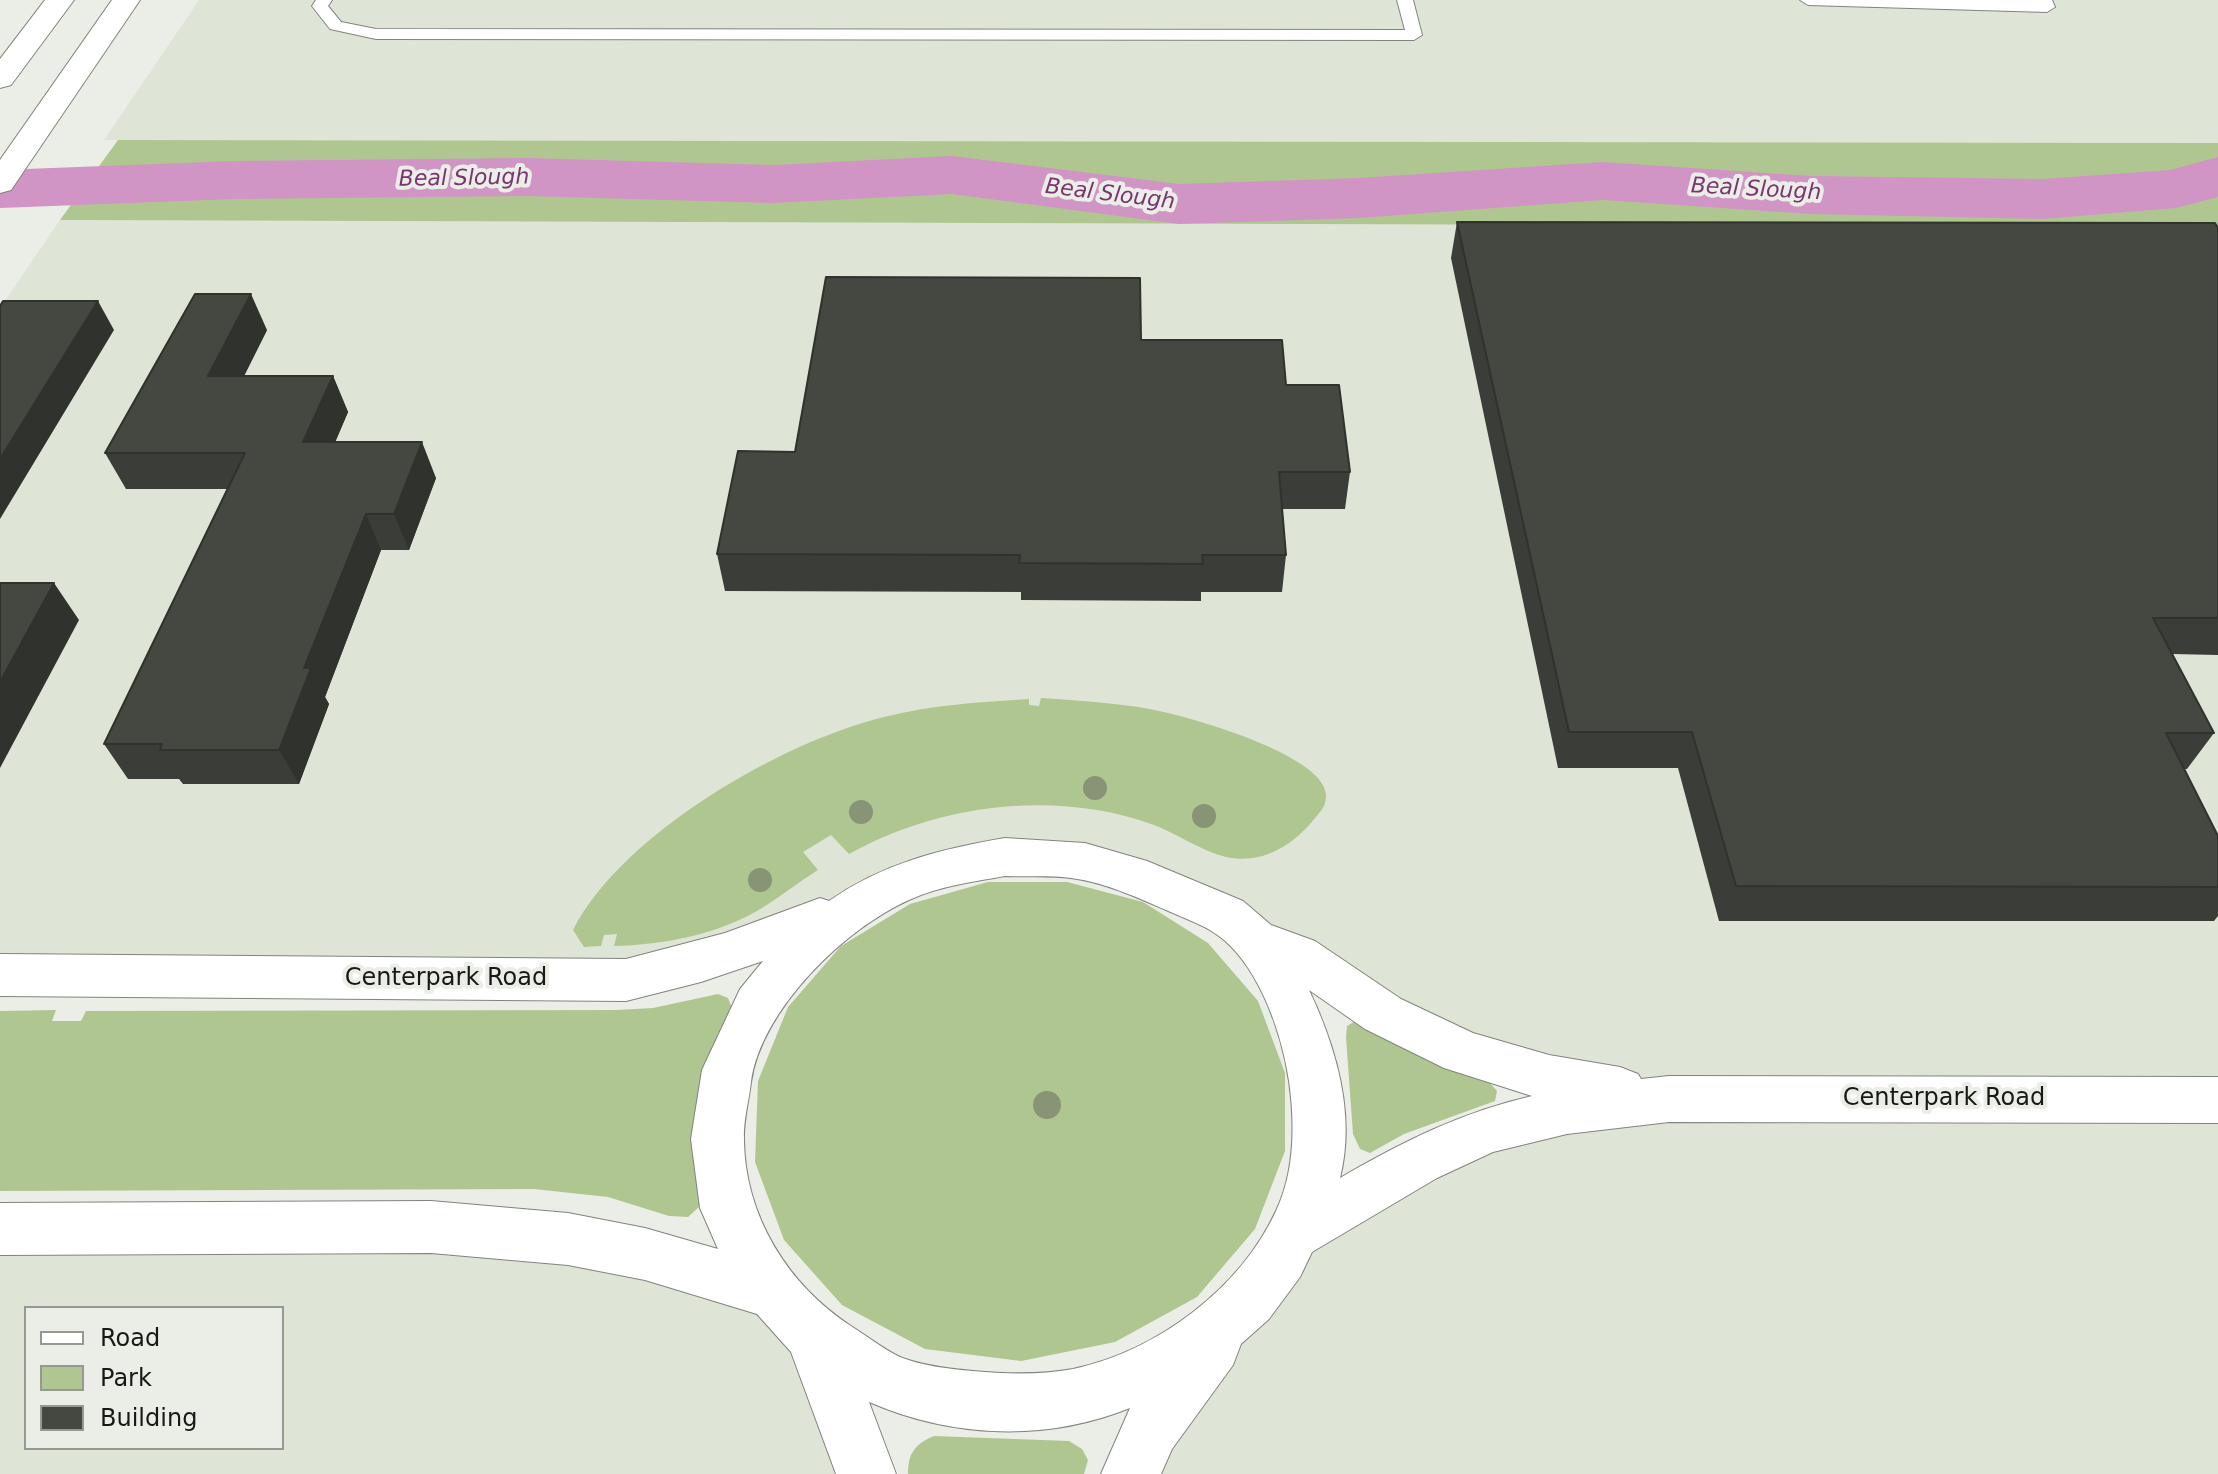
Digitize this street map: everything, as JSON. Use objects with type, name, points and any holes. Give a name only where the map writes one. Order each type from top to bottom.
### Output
[{"type":"street","points":[[0,79],[60,0]]},
{"type":"street","points":[[0,183],[126,0]]},
{"type":"street","points":[[1131,1474],[1151,1428],[1184,1381],[1257,1293],[1296,1233],[1318,1169],[1321,1104],[1309,1043],[1256,940],[1231,918],[1135,875],[1071,860],[1005,857],[940,869],[877,893],[822,928],[775,974],[741,1030],[720,1091],[716,1158],[730,1223],[767,1290],[814,1338],[882,1379],[961,1400],[1044,1403],[1126,1383],[1199,1345],[1257,1293]]},
{"type":"street","name":"Centerpark Road","points":[[0,975],[626,980],[687,967],[766,941],[877,893]]},
{"type":"street","name":"Centerpark Road","points":[[1256,940],[1298,956],[1383,1014],[1462,1052],[1549,1078],[1669,1099]]},
{"type":"street","name":"Centerpark Road","points":[[1296,1233],[1418,1161],[1486,1130],[1567,1111],[1669,1099],[2218,1100]]},
{"type":"street","points":[[0,1229],[447,1229],[568,1239],[645,1254],[767,1290]]},
{"type":"street","points":[[814,1338],[866,1474]]},
{"type":"lane","points":[[324,0],[320,6],[336,26],[376,34],[1414,35],[1405,0]]},
{"type":"lane","points":[[1808,0],[2047,7],[2044,0]]},
{"type":"shaded area","points":[[199,0],[2218,0],[2218,143],[104,140]]},
{"type":"shaded area","points":[[60,220],[2218,227],[2218,1474],[1131,1474],[1296,1233],[1567,1111],[1549,1078],[1231,918],[1005,857],[687,967],[0,975],[0,308]]},
{"type":"shaded area","points":[[431,1227],[767,1290],[866,1474],[0,1474],[0,1229]]},
{"type":"green space","points":[[118,140],[2218,143],[2218,227],[60,220]]},
{"type":"green space","points":[[1041,698],[1152,710],[1235,733],[1290,757],[1311,772],[1324,787],[1325,803],[1307,828],[1287,844],[1264,855],[1239,859],[1208,851],[1154,825],[1078,807],[998,807],[959,813],[920,823],[849,854],[831,835],[803,852],[818,870],[762,908],[710,931],[652,943],[614,946],[617,934],[604,935],[601,946],[584,947],[573,930],[596,894],[628,860],[666,827],[708,797],[799,747],[843,729],[902,713],[1029,699],[1029,705],[1039,706]]},
{"type":"green space","points":[[988,882],[1067,882],[1143,902],[1208,943],[1258,1001],[1285,1073],[1285,1151],[1255,1229],[1197,1297],[1115,1342],[1021,1361],[925,1349],[842,1305],[784,1240],[755,1162],[758,1081],[788,1007],[841,946],[910,904]]},
{"type":"green space","points":[[718,994],[728,998],[732,1008],[700,1206],[688,1217],[669,1216],[608,1197],[534,1189],[0,1191],[0,1011],[56,1010],[52,1021],[81,1021],[86,1011],[616,1010],[653,1008]]},
{"type":"green space","points":[[1359,1019],[1430,1060],[1490,1083],[1497,1091],[1495,1101],[1404,1134],[1370,1153],[1360,1149],[1353,1134],[1346,1037],[1347,1026]]},
{"type":"green space","points":[[934,1436],[1069,1441],[1082,1449],[1088,1460],[1084,1474],[908,1474],[909,1460],[914,1450]]},
{"type":"building","points":[[1457,222],[2215,223],[2218,228],[2218,618],[2153,618],[2214,733],[2166,733],[2218,836],[2218,887],[1736,886],[1692,732],[1569,732]]},
{"type":"building","points":[[826,277],[1140,278],[1141,340],[1282,340],[1286,385],[1339,385],[1350,472],[1279,472],[1286,555],[1202,555],[1203,564],[1019,563],[1020,555],[717,554],[738,451],[795,452]]},
{"type":"building","points":[[195,294],[251,294],[208,376],[333,376],[303,442],[422,442],[394,514],[366,514],[304,668],[311,668],[279,750],[160,750],[162,744],[104,744],[245,453],[105,453]]},
{"type":"building","points":[[3,301],[98,301],[0,459],[0,306]]},
{"type":"building","points":[[0,583],[54,583],[0,682]]},
{"type":"waterway","name":"Beal Slough","points":[[0,189],[234,180],[527,177],[773,184],[952,175],[1179,204],[1359,198],[1603,181],[1811,195],[2043,199],[2176,189],[2218,176]]}]
